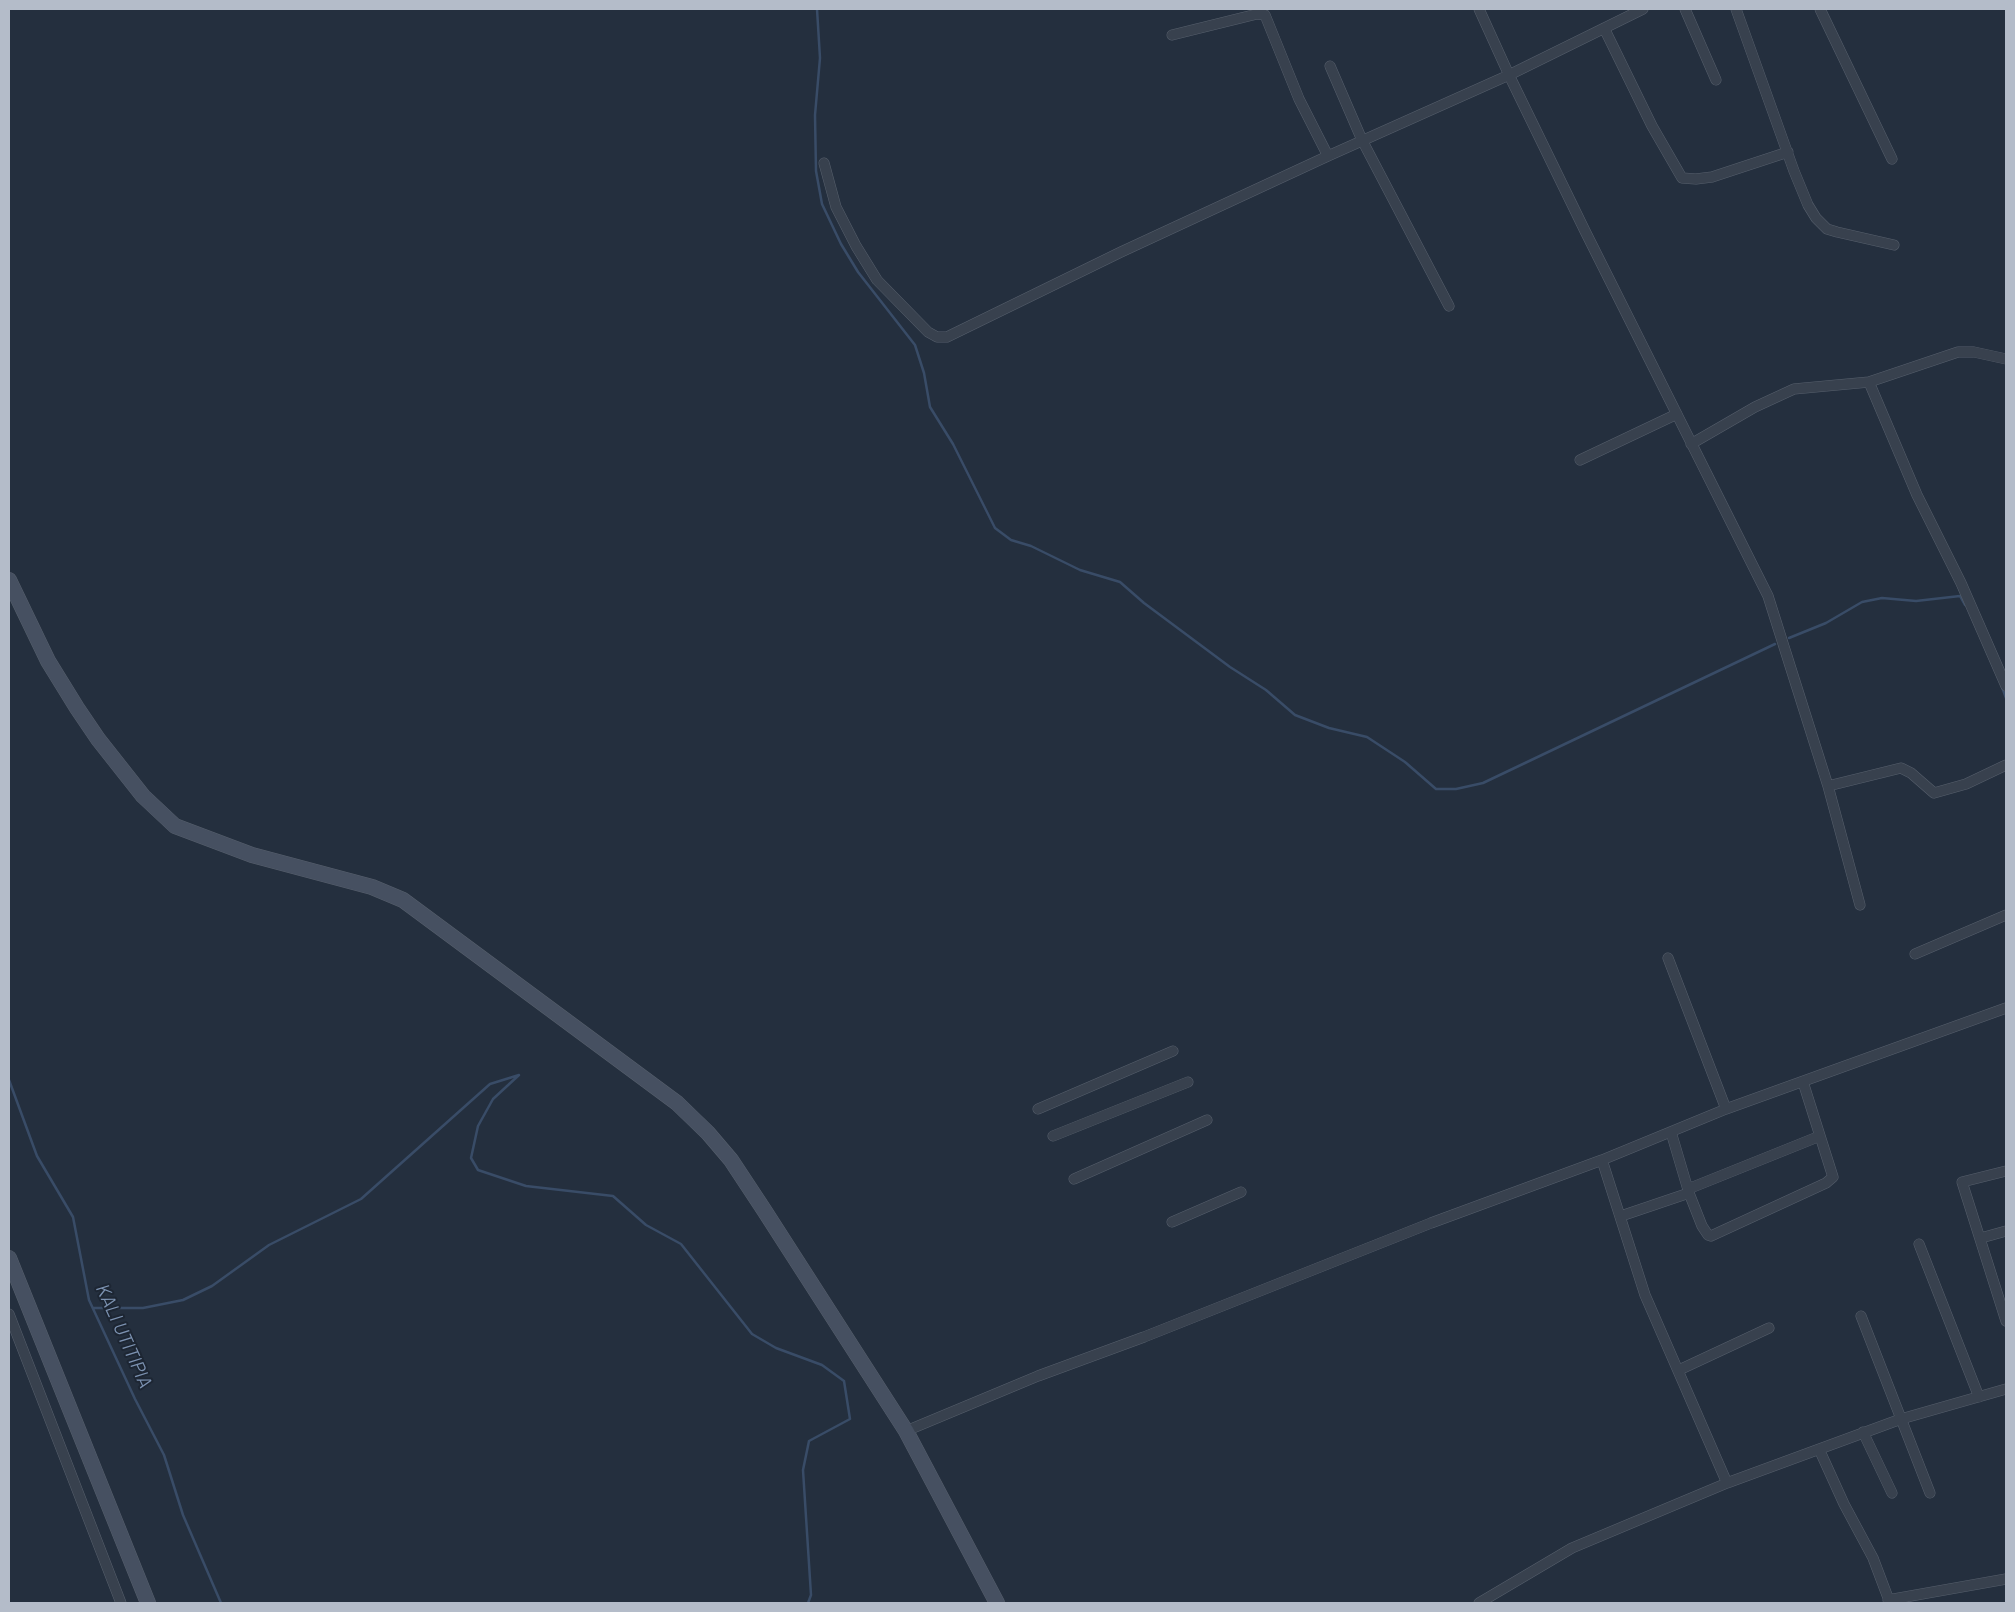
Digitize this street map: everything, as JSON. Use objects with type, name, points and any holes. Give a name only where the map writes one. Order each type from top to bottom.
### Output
[{"type":"street","points":[[1479,9],[1509,76],[1636,334],[1678,414],[1691,444],[1768,596],[1828,786],[1860,905]]},
{"type":"street","points":[[824,163],[836,207],[871,270],[890,294],[923,328],[933,335],[942,337],[952,335],[1121,252],[1362,140],[1509,76],[1643,9]]},
{"type":"street","points":[[1685,9],[1716,80]]},
{"type":"street","points":[[1736,9],[1808,205],[1821,224],[1836,232],[1894,245]]},
{"type":"street","points":[[1820,9],[1892,159]]},
{"type":"street","points":[[1172,35],[1256,11],[1265,15],[1299,99],[1328,156]]},
{"type":"street","points":[[1604,28],[1652,126],[1682,178],[1696,180],[1712,177],[1788,152]]},
{"type":"street","points":[[1330,66],[1362,140],[1449,306]]},
{"type":"street","points":[[1691,444],[1787,391],[1809,386],[1869,382],[1958,352],[1974,352],[2006,359]]},
{"type":"street","points":[[1869,382],[1917,495],[1961,583],[2006,686]]},
{"type":"street","points":[[1580,460],[1678,414]]},
{"type":"street","points":[[9,580],[48,661],[77,708],[126,774],[149,801],[175,826],[252,855],[372,887],[403,900],[677,1103],[694,1119],[731,1160],[906,1431],[997,1603]]},
{"type":"street","points":[[1828,786],[1901,768],[1906,769],[1934,793],[1966,784],[2006,766]]},
{"type":"street","points":[[1915,954],[2006,915]]},
{"type":"street","points":[[1668,958],[1726,1109]]},
{"type":"street","points":[[906,1431],[1038,1376],[1432,1222],[1602,1160],[1726,1109],[2006,1008]]},
{"type":"street","points":[[1038,1109],[1173,1051]]},
{"type":"street","points":[[1053,1136],[1188,1082]]},
{"type":"street","points":[[1671,1132],[1688,1191],[1702,1226],[1708,1235],[1711,1236],[1826,1183],[1833,1177],[1833,1171],[1803,1082]]},
{"type":"street","points":[[1074,1179],[1207,1120]]},
{"type":"street","points":[[1621,1216],[1688,1191],[1820,1136]]},
{"type":"street","points":[[1602,1160],[1645,1295],[1727,1483]]},
{"type":"street","points":[[2006,1171],[1962,1182],[2002,1295],[2006,1321]]},
{"type":"street","points":[[1172,1222],[1241,1192]]},
{"type":"street","points":[[1981,1238],[2006,1231]]},
{"type":"street","points":[[1919,1244],[1979,1397]]},
{"type":"street","points":[[9,1258],[148,1603]]},
{"type":"street","points":[[9,1314],[122,1603]]},
{"type":"street","points":[[1861,1316],[1930,1493]]},
{"type":"street","points":[[1679,1370],[1769,1328]]},
{"type":"street","points":[[1479,1603],[1580,1545],[1727,1483],[1901,1419],[2006,1390]]},
{"type":"street","points":[[1863,1432],[1892,1493]]},
{"type":"street","points":[[1819,1449],[1844,1504],[1873,1558],[1889,1601],[2006,1579]]},
{"type":"waterway","points":[[817,9],[820,58],[815,115],[816,171],[822,204],[841,244],[858,272],[915,345],[924,373],[930,407],[953,444],[995,528],[1011,540],[1031,546],[1080,570],[1120,582],[1144,603],[1230,667],[1266,690],[1295,715],[1329,728],[1367,737],[1405,762],[1436,789],[1456,789],[1483,783],[1775,644]]},
{"type":"waterway","points":[[1789,638],[1826,623],[1862,602],[1882,598],[1916,601],[1960,596],[1965,605]]},
{"type":"waterway","points":[[2002,687],[2006,698]]},
{"type":"waterway","points":[[93,1308],[143,1308],[183,1300],[212,1286],[269,1245],[361,1199],[490,1084],[519,1075],[493,1099],[478,1126],[471,1158],[478,1170],[526,1186],[613,1196],[646,1225],[681,1244],[752,1334],[776,1348],[822,1365],[844,1381],[850,1419],[809,1441],[803,1470],[811,1595],[808,1603]]},
{"type":"waterway","name":"KALI UTITIPIA","points":[[9,1080],[37,1156],[73,1217],[89,1300],[135,1399],[164,1455],[183,1515],[221,1603]]}]
